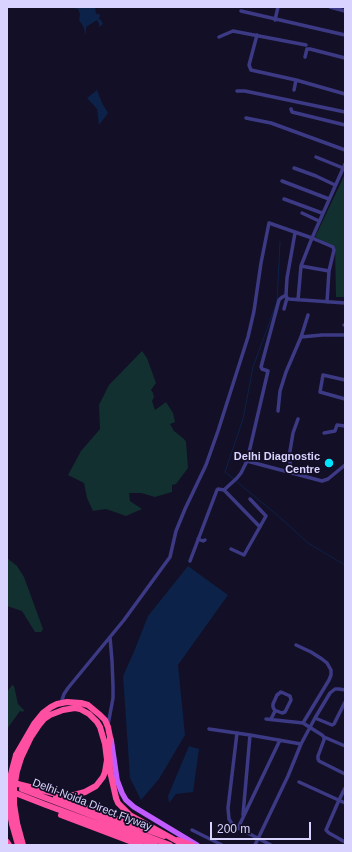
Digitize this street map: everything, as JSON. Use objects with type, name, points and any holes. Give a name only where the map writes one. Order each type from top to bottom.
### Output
[{"type":"highway","points":[[18,845],[14,824],[14,788],[19,756],[29,732],[39,717],[51,707],[61,703],[76,702],[88,705],[105,720],[108,727],[110,737],[110,771],[118,803],[130,815],[184,845]]},
{"type":"highway","points":[[7,782],[64,796],[85,792],[96,786],[103,777],[105,772],[106,744],[103,733],[97,722],[85,711],[75,708],[63,710],[50,715],[39,725],[19,756]]},
{"type":"highway","name":"Delhi-Noida Direct Flyway","points":[[7,782],[46,802],[155,845]]},
{"type":"highway","points":[[30,788],[192,845]]},
{"type":"highway","name":"Delhi-Noida Direct Flyway","points":[[7,790],[170,845]]},
{"type":"highway","points":[[19,794],[34,805],[140,845]]},
{"type":"highway","points":[[14,824],[23,845]]},
{"type":"main road","points":[[110,737],[117,780],[126,800],[134,807],[197,845]]},
{"type":"street","points":[[275,20],[278,7]]},
{"type":"street","points":[[330,7],[345,11]]},
{"type":"street","points":[[241,11],[345,35]]},
{"type":"street","points":[[219,37],[233,31],[306,45]]},
{"type":"street","points":[[256,35],[249,65],[253,70],[345,94]]},
{"type":"street","points":[[305,57],[307,49],[310,48],[345,58]]},
{"type":"street","points":[[294,90],[296,80]]},
{"type":"street","points":[[237,91],[345,112]]},
{"type":"street","points":[[290,109],[292,112],[345,125]]},
{"type":"street","points":[[246,118],[271,123],[345,150]]},
{"type":"street","points":[[316,157],[343,168]]},
{"type":"street","points":[[298,300],[301,266],[322,214],[345,164]]},
{"type":"street","points":[[294,168],[335,185]]},
{"type":"street","points":[[282,181],[329,199]]},
{"type":"street","points":[[284,199],[322,214]]},
{"type":"street","points":[[302,213],[319,221]]},
{"type":"street","points":[[61,703],[68,688],[124,620],[170,557],[176,531],[185,508],[206,465],[248,337],[254,311],[261,263],[270,224],[312,238],[333,248],[334,250],[329,271],[327,302]]},
{"type":"street","points":[[284,309],[287,297],[288,278],[295,233]]},
{"type":"street","points":[[301,266],[329,271]]},
{"type":"street","points":[[224,490],[241,473],[246,461],[268,371],[262,369],[261,367],[279,300],[287,297],[289,299],[298,300],[345,303]]},
{"type":"street","points":[[278,410],[280,391],[286,372],[301,337],[308,315]]},
{"type":"street","points":[[301,337],[322,335],[345,336]]},
{"type":"street","points":[[345,380],[323,375],[320,392],[345,399]]},
{"type":"street","points":[[292,473],[289,457],[298,419]]},
{"type":"street","points":[[324,433],[336,432],[337,425],[345,426]]},
{"type":"street","points":[[246,461],[324,481],[345,465]]},
{"type":"street","points":[[190,561],[218,489],[224,490],[260,527]]},
{"type":"street","points":[[232,549],[244,555],[266,516],[250,499]]},
{"type":"street","points":[[198,539],[205,540]]},
{"type":"street","points":[[108,727],[113,686],[110,637]]},
{"type":"street","points":[[296,645],[322,659],[327,663],[331,670],[329,680],[303,723]]},
{"type":"street","points":[[255,845],[288,776],[301,744],[315,718],[332,691],[335,689],[345,690]]},
{"type":"street","points":[[281,692],[290,696],[291,700],[285,712],[282,713],[275,711],[273,704],[278,693],[281,692]]},
{"type":"street","points":[[315,718],[334,724],[345,702]]},
{"type":"street","points":[[275,711],[268,719],[303,723],[324,737],[345,746]]},
{"type":"street","points":[[209,729],[301,744]]},
{"type":"street","points":[[237,733],[228,808],[229,819],[232,824],[238,828],[271,845]]},
{"type":"street","points":[[243,818],[250,735]]},
{"type":"street","points":[[324,737],[318,756],[319,761],[345,774]]},
{"type":"street","points":[[238,828],[280,740]]},
{"type":"street","points":[[299,782],[345,803]]},
{"type":"street","points":[[345,788],[326,830],[345,842]]},
{"type":"street","points":[[192,830],[222,845]]},
{"type":"green space","points":[[345,174],[345,297],[336,297],[335,247],[315,237]]},
{"type":"green space","points":[[142,351],[147,358],[156,383],[151,390],[154,397],[152,401],[155,410],[166,402],[173,413],[175,422],[170,424],[174,431],[186,442],[188,468],[176,484],[172,485],[172,492],[155,497],[141,493],[129,493],[130,501],[142,509],[126,516],[106,509],[93,511],[87,498],[84,483],[68,475],[81,451],[100,429],[99,405],[109,385]]},
{"type":"green space","points":[[7,558],[17,566],[24,577],[43,629],[41,632],[35,632],[22,611],[7,606]]},
{"type":"green space","points":[[12,685],[14,686],[18,704],[24,710],[23,712],[20,711],[7,729],[7,692]]},
{"type":"water","points":[[95,7],[96,14],[100,15],[99,19],[103,24],[99,27],[97,20],[86,27],[86,35],[79,20],[80,14],[78,9],[74,8]]},
{"type":"water","points":[[97,90],[108,113],[99,125],[97,109],[87,98]]},
{"type":"water","points":[[188,566],[228,595],[178,665],[185,735],[159,779],[141,800],[130,778],[123,676],[148,616]]},
{"type":"water","points":[[189,746],[199,749],[193,792],[176,794],[169,803],[168,796]]},
{"type":"waterway","points":[[234,479],[225,472],[243,419],[253,367],[277,302],[280,242]]},
{"type":"waterway","points":[[236,481],[308,543],[345,565]]},
{"type":"place","name":"Delhi Diagnostic Centre","points":[[329,463]]}]
